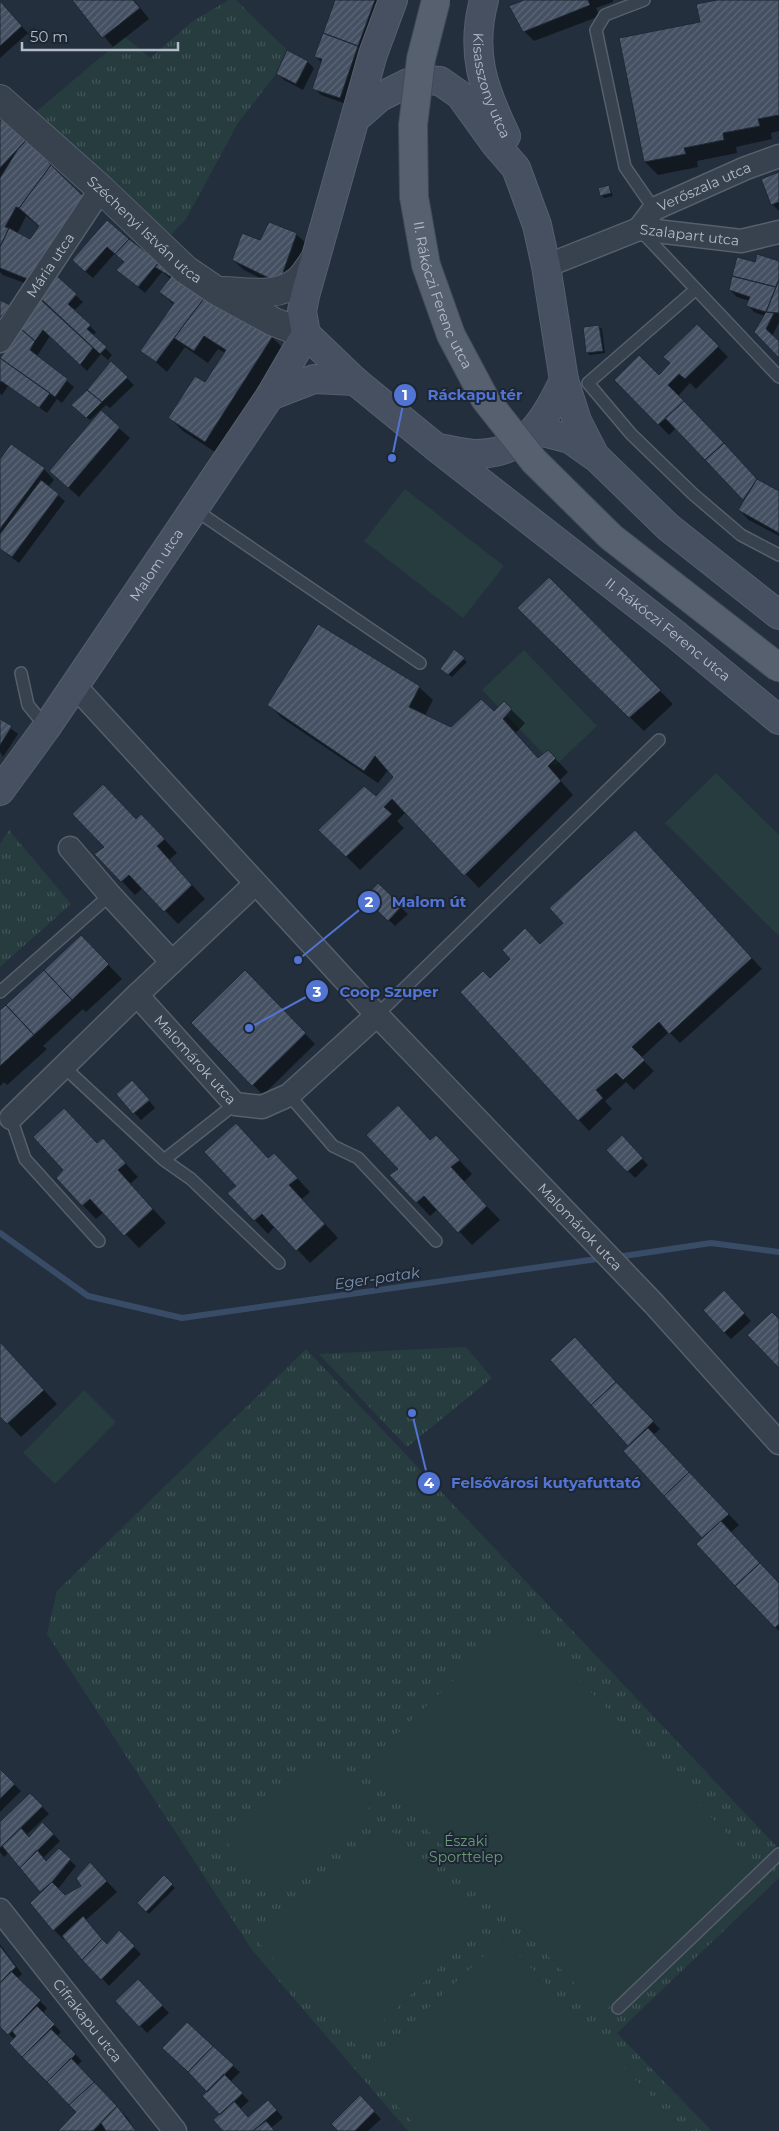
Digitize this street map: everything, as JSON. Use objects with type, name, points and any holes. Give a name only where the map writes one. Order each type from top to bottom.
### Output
[{"type":"main road","points":[[306,334],[302,312],[315,259],[373,54],[393,0]]},
{"type":"main road","name":"II. Rákóczi Ferenc utca","points":[[436,0],[421,59],[413,125],[414,197],[426,265],[451,335],[485,399],[534,461],[611,537],[779,668]]},
{"type":"main road","name":"Kisasszony utca","points":[[484,0],[478,20],[477,55],[490,103],[508,141],[537,225],[546,266],[564,380]]},
{"type":"main road","points":[[355,119],[380,97],[408,82],[440,81],[460,94],[476,114],[496,145],[516,168]]},
{"type":"main road","name":"II. Rákóczi Ferenc utca","points":[[306,334],[354,381],[675,634],[779,720]]},
{"type":"main road","name":"Malom utca","points":[[0,791],[75,686],[194,510],[270,396],[306,334]]},
{"type":"main road","points":[[270,396],[314,379],[354,381]]},
{"type":"main road","points":[[437,448],[475,454],[506,451],[535,430],[551,407],[564,380]]},
{"type":"main road","points":[[564,380],[577,421],[595,456]]},
{"type":"main road","points":[[535,430],[570,439],[595,456],[668,527],[779,615]]},
{"type":"street","name":"Széchenyi István utca","points":[[0,100],[101,189],[186,270],[217,291],[274,322],[306,334]]},
{"type":"street","name":"Verőszala utca","points":[[638,228],[654,209],[746,168],[779,156]]},
{"type":"street","name":"Mária utca","points":[[0,341],[101,189]]},
{"type":"street","name":"Szalapart utca","points":[[546,266],[638,228],[741,241],[779,232]]},
{"type":"street","points":[[217,291],[260,293],[283,289],[298,281],[315,259]]},
{"type":"street","name":"Malomárok utca","points":[[75,686],[255,884],[650,1301],[779,1443]]},
{"type":"street","points":[[70,848],[110,895],[172,962]]},
{"type":"street","points":[[11,1118],[137,995],[255,884]]},
{"type":"street","name":"Malomárok utca","points":[[137,995],[235,1104],[262,1107],[289,1096],[378,1015]]},
{"type":"street","name":"Cifrakapu utca","points":[[0,1910],[175,2131]]},
{"type":"lane","points":[[644,0],[605,16],[596,30],[625,167],[654,209]]},
{"type":"lane","points":[[638,228],[779,377]]},
{"type":"lane","points":[[695,290],[588,382],[631,434],[693,494],[741,535],[779,555]]},
{"type":"lane","points":[[194,510],[420,663]]},
{"type":"lane","points":[[21,673],[28,706],[46,728]]},
{"type":"lane","points":[[378,1015],[658,740]]},
{"type":"lane","points":[[0,992],[110,895]]},
{"type":"lane","points":[[64,1067],[164,1160],[191,1179],[279,1263]]},
{"type":"lane","points":[[289,1096],[333,1146],[358,1158],[436,1241]]},
{"type":"lane","points":[[164,1160],[235,1104]]},
{"type":"lane","points":[[11,1118],[25,1159],[99,1241]]},
{"type":"lane","points":[[618,2008],[779,1854]]},
{"type":"green space","points":[[229,0],[236,0],[287,50],[276,74],[238,123],[186,219],[171,235],[32,115],[125,37],[150,58],[193,21]]},
{"type":"green space","points":[[405,489],[504,566],[463,618],[364,541]]},
{"type":"green space","points":[[524,650],[597,726],[555,766],[482,690]]},
{"type":"green space","points":[[716,773],[779,835],[779,936],[665,823]]},
{"type":"green space","points":[[9,830],[71,904],[0,967],[0,844]]},
{"type":"green space","points":[[466,1347],[492,1378],[407,1447],[319,1354]]},
{"type":"green space","name":"Északi Sporttelep","points":[[306,1349],[779,1849],[779,1878],[617,2033],[712,2131],[408,2131],[252,1950],[47,1634],[57,1591]]},
{"type":"green space","points":[[84,1390],[116,1422],[55,1484],[23,1453]]},
{"type":"green space","points":[[519,1617],[757,1865],[603,2013],[365,1765]]},
{"type":"green space","points":[[325,1754],[372,1805],[274,1895],[227,1843]]},
{"type":"green space","points":[[384,1823],[483,1926],[357,2046],[259,1943]]},
{"type":"green space","points":[[503,1938],[684,2131],[421,2131],[363,2069]]},
{"type":"building","points":[[72,0],[133,0],[140,8],[102,38]]},
{"type":"building","points":[[335,0],[375,0],[358,46],[323,33]]},
{"type":"building","points":[[524,0],[588,0],[590,5],[523,32],[509,6]]},
{"type":"building","points":[[717,0],[779,0],[779,115],[758,119],[760,126],[723,133],[724,140],[684,148],[686,154],[644,162],[619,38],[700,22],[696,4]]},
{"type":"building","points":[[0,1],[22,26],[0,46]]},
{"type":"building","points":[[323,33],[358,46],[340,98],[312,89],[322,59],[314,57]]},
{"type":"building","points":[[287,50],[308,61],[296,84],[276,74]]},
{"type":"building","points":[[5,116],[28,138],[0,168],[0,121]]},
{"type":"building","points":[[28,138],[51,165],[19,208],[16,207],[5,227],[9,228],[0,247],[0,178],[18,149]]},
{"type":"building","points":[[51,165],[84,197],[30,280],[0,268],[0,247],[9,228],[30,239],[39,226],[19,208]]},
{"type":"building","points":[[779,172],[779,202],[771,205],[761,179]]},
{"type":"building","points":[[609,185],[611,193],[600,196],[598,188]]},
{"type":"building","points":[[107,220],[129,239],[115,254],[107,247],[85,272],[72,260]]},
{"type":"building","points":[[269,222],[297,233],[281,278],[277,282],[232,260],[242,233],[260,240]]},
{"type":"building","points":[[129,239],[159,262],[138,287],[116,270],[124,262],[115,254]]},
{"type":"building","points":[[757,254],[779,261],[779,279],[776,287],[732,276],[737,257],[755,262]]},
{"type":"building","points":[[159,262],[205,297],[156,362],[140,351],[174,303],[159,292],[171,277],[155,267]]},
{"type":"building","points":[[57,276],[77,294],[68,304],[91,325],[87,329],[107,347],[100,354],[38,296]]},
{"type":"building","points":[[732,276],[776,287],[766,312],[746,306],[750,297],[729,290]]},
{"type":"building","points":[[779,279],[779,313],[766,312],[776,287]]},
{"type":"building","points":[[205,297],[273,336],[205,442],[168,418],[195,376],[205,382],[226,350],[204,336],[194,351],[174,338]]},
{"type":"building","points":[[0,300],[10,305],[0,318]]},
{"type":"building","points":[[41,300],[93,348],[80,365],[43,330],[35,341],[21,329]]},
{"type":"building","points":[[766,312],[774,313],[766,329],[779,341],[779,358],[754,332]]},
{"type":"building","points":[[697,324],[719,346],[685,379],[679,374],[668,385],[684,401],[658,425],[614,380],[639,355],[659,375],[670,363],[663,357]]},
{"type":"building","points":[[599,325],[603,351],[586,353],[583,327]]},
{"type":"building","points":[[21,329],[35,341],[30,350],[68,379],[55,397],[0,358]]},
{"type":"building","points":[[0,358],[50,393],[39,408],[0,382]]},
{"type":"building","points":[[111,361],[128,377],[102,402],[87,390]]},
{"type":"building","points":[[87,390],[102,402],[86,418],[71,405]]},
{"type":"building","points":[[684,401],[724,443],[705,460],[665,418]]},
{"type":"building","points":[[101,410],[120,427],[68,488],[49,471]]},
{"type":"building","points":[[724,443],[757,479],[743,500],[705,460]]},
{"type":"building","points":[[11,444],[45,468],[0,529],[0,459]]},
{"type":"building","points":[[757,479],[779,491],[779,533],[738,510]]},
{"type":"building","points":[[41,480],[59,494],[12,557],[0,549],[0,534]]},
{"type":"building","points":[[549,577],[661,690],[629,718],[517,608]]},
{"type":"building","points":[[318,624],[420,686],[409,707],[451,727],[481,699],[494,711],[504,701],[512,709],[503,719],[538,758],[548,750],[556,758],[548,766],[561,781],[464,876],[392,799],[384,807],[392,814],[346,857],[318,830],[364,786],[376,796],[393,777],[375,756],[364,771],[267,705]]},
{"type":"building","points":[[454,649],[465,658],[448,675],[440,669]]},
{"type":"building","points":[[0,719],[12,726],[0,745]]},
{"type":"building","points":[[103,784],[136,819],[141,814],[165,839],[157,846],[192,885],[164,912],[129,875],[121,882],[94,854],[104,847],[72,814]]},
{"type":"building","points":[[635,830],[752,958],[669,1034],[659,1022],[632,1047],[645,1060],[623,1080],[616,1073],[596,1090],[603,1098],[578,1121],[460,992],[483,971],[490,978],[510,959],[502,950],[525,928],[540,944],[563,923],[549,908]]},
{"type":"building","points":[[378,883],[402,906],[388,921],[364,898]]},
{"type":"building","points":[[81,935],[109,964],[72,1000],[44,970]]},
{"type":"building","points":[[44,970],[72,1000],[34,1035],[6,1005]]},
{"type":"building","points":[[245,970],[306,1033],[252,1086],[191,1023]]},
{"type":"building","points":[[6,1005],[34,1035],[0,1066],[0,1010]]},
{"type":"building","points":[[132,1080],[150,1100],[133,1114],[116,1094]]},
{"type":"building","points":[[398,1105],[430,1140],[436,1135],[460,1160],[451,1167],[487,1206],[458,1233],[424,1196],[416,1203],[389,1175],[398,1169],[366,1135]]},
{"type":"building","points":[[64,1108],[97,1143],[103,1138],[126,1163],[118,1170],[153,1209],[124,1236],[90,1199],[82,1206],[56,1178],[63,1170],[33,1137]]},
{"type":"building","points":[[236,1123],[268,1158],[274,1153],[298,1178],[289,1185],[325,1224],[296,1251],[262,1214],[254,1221],[227,1193],[236,1186],[204,1152]]},
{"type":"building","points":[[622,1135],[643,1158],[627,1172],[606,1150]]},
{"type":"building","points":[[724,1290],[745,1313],[724,1333],[703,1310]]},
{"type":"building","points":[[772,1312],[779,1319],[779,1368],[747,1335]]},
{"type":"building","points":[[575,1337],[616,1382],[591,1405],[550,1360]]},
{"type":"building","points":[[0,1342],[44,1390],[7,1424],[0,1417]]},
{"type":"building","points":[[616,1382],[654,1421],[628,1446],[591,1405]]},
{"type":"building","points":[[648,1428],[689,1472],[664,1496],[623,1451]]},
{"type":"building","points":[[689,1472],[729,1514],[702,1538],[664,1496]]},
{"type":"building","points":[[721,1521],[760,1563],[735,1586],[696,1544]]},
{"type":"building","points":[[760,1563],[779,1583],[779,1624],[775,1628],[735,1586]]},
{"type":"building","points":[[0,1769],[15,1784],[0,1799]]},
{"type":"building","points":[[30,1793],[43,1806],[0,1848],[0,1822]]},
{"type":"building","points":[[42,1822],[54,1834],[20,1868],[2,1846],[21,1828],[29,1837]]},
{"type":"building","points":[[59,1848],[71,1859],[52,1882],[40,1892],[20,1868],[37,1850],[46,1861]]},
{"type":"building","points":[[90,1862],[107,1881],[53,1931],[30,1903],[52,1882],[65,1895],[81,1886],[76,1878]]},
{"type":"building","points":[[164,1875],[173,1884],[146,1912],[137,1903]]},
{"type":"building","points":[[83,1916],[102,1939],[82,1960],[62,1936]]},
{"type":"building","points":[[119,1930],[135,1946],[101,1980],[82,1960],[102,1939],[107,1944]]},
{"type":"building","points":[[0,1946],[16,1967],[0,1983]]},
{"type":"building","points":[[11,1971],[41,2000],[8,2035],[0,2027],[0,1983]]},
{"type":"building","points":[[138,1979],[163,2005],[139,2027],[115,2001]]},
{"type":"building","points":[[37,2006],[55,2024],[22,2057],[9,2043],[16,2036],[12,2031]]},
{"type":"building","points":[[187,2022],[213,2046],[188,2072],[162,2048]]},
{"type":"building","points":[[51,2029],[76,2054],[47,2082],[22,2057]]},
{"type":"building","points":[[213,2046],[234,2065],[207,2092],[188,2072]]},
{"type":"building","points":[[71,2058],[94,2082],[69,2105],[47,2082]]},
{"type":"building","points":[[224,2074],[243,2093],[220,2115],[202,2096]]},
{"type":"building","points":[[94,2082],[117,2106],[93,2131],[58,2131],[76,2112],[69,2105]]},
{"type":"building","points":[[360,2095],[375,2111],[355,2131],[338,2131],[331,2124]]},
{"type":"building","points":[[268,2100],[277,2110],[253,2131],[223,2131],[213,2120],[234,2101],[248,2117]]},
{"type":"building","points":[[117,2106],[136,2131],[106,2131],[101,2123]]},
{"type":"building","points":[[266,2121],[275,2131],[253,2131]]},
{"type":"waterway","name":"Eger-patak","points":[[0,1233],[88,1296],[182,1318],[604,1258]]},
{"type":"waterway","name":"Eger-patak","points":[[617,1257],[711,1243],[779,1252]]},
{"type":"place","name":"Ráckapu tér","points":[[392,458]]},
{"type":"place","name":"Malom út","points":[[298,960]]},
{"type":"place","name":"Coop Szuper","points":[[249,1028]]},
{"type":"place","name":"Felsővárosi kutyafuttató","points":[[412,1413]]}]
